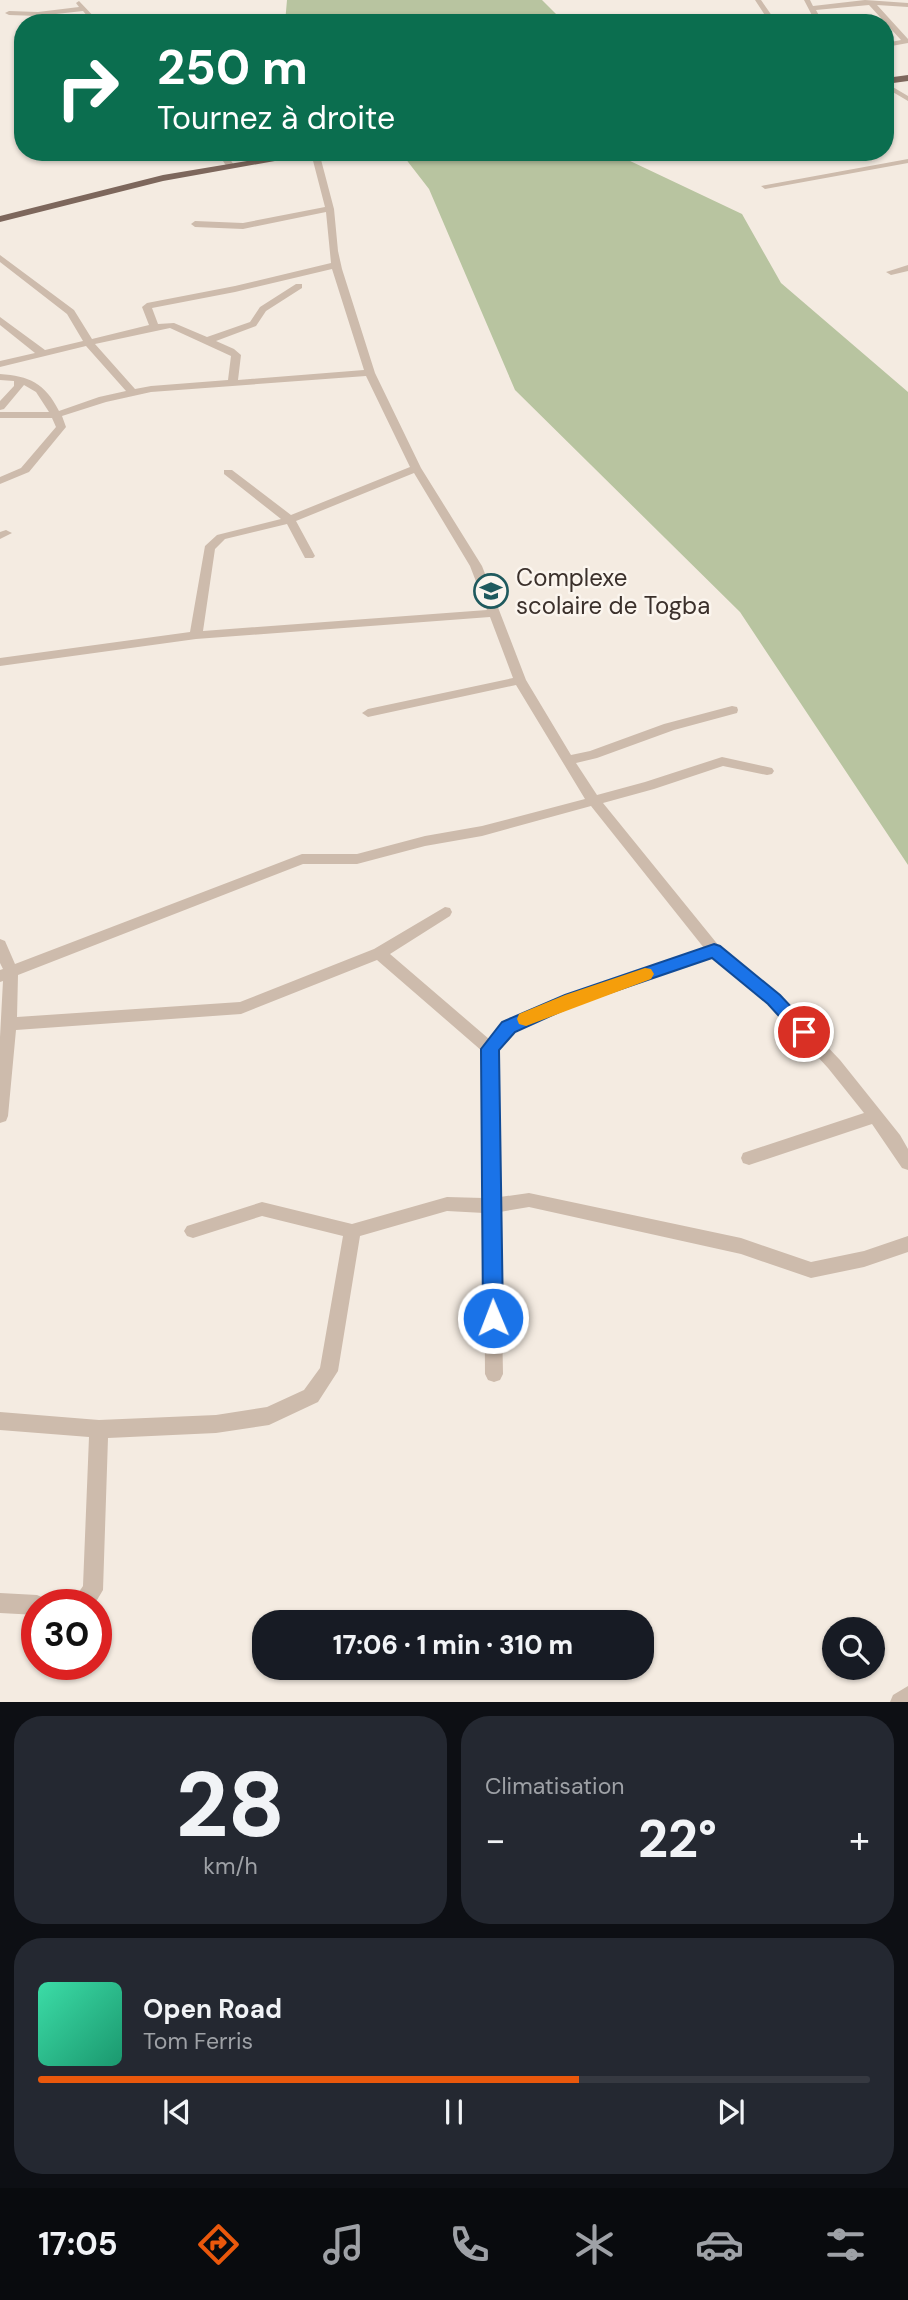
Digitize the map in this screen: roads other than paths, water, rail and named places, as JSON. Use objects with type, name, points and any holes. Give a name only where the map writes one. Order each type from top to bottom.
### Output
[{"type":"main road","points":[[0,213],[217,161]]},
{"type":"main road","points":[[0,219],[218,161]]},
{"type":"street","points":[[76,0],[89,14]]},
{"type":"street","points":[[808,4],[870,1],[908,5]]},
{"type":"street","points":[[870,1],[882,14]]},
{"type":"street","points":[[9,13],[37,14],[84,9]]},
{"type":"street","points":[[894,27],[907,41]]},
{"type":"street","points":[[894,88],[908,99]]},
{"type":"street","points":[[319,161],[330,209],[336,265],[370,373],[416,468],[476,566],[520,680],[567,760],[593,800],[714,950],[774,1000],[834,1064],[876,1116],[908,1163]]},
{"type":"street","points":[[765,186],[908,161]]},
{"type":"street","points":[[195,224],[243,226],[330,209]]},
{"type":"street","points":[[0,258],[71,312],[89,343],[131,391]]},
{"type":"street","points":[[154,327],[147,307],[150,305],[235,289],[336,265]]},
{"type":"street","points":[[891,272],[908,268]]},
{"type":"street","points":[[209,340],[253,324],[264,309],[299,286]]},
{"type":"street","points":[[0,320],[41,352]]},
{"type":"street","points":[[0,364],[41,352],[171,325],[209,340],[236,355],[233,381]]},
{"type":"street","points":[[0,415],[55,415],[131,391],[233,381],[370,373]]},
{"type":"street","points":[[0,377],[19,378],[40,388],[61,427],[25,470],[0,481]]},
{"type":"street","points":[[0,407],[19,387],[19,378]]},
{"type":"street","points":[[196,635],[209,548],[221,537],[290,520],[416,468]]},
{"type":"street","points":[[228,472],[290,520],[309,556]]},
{"type":"street","points":[[0,662],[196,635],[494,613]]},
{"type":"street","points":[[368,713],[520,680]]},
{"type":"street","points":[[567,760],[592,755],[669,727],[732,710]]},
{"type":"street","points":[[5,973],[302,859],[357,859],[425,841],[482,831],[649,786],[722,761],[767,771]]},
{"type":"street","points":[[9,1024],[241,1008],[379,953],[445,912]]},
{"type":"street","points":[[0,945],[9,1024],[1,1107]]},
{"type":"street","points":[[494,1374],[490,1049],[508,1027],[540,1012],[714,950]]},
{"type":"street","points":[[379,953],[490,1049]]},
{"type":"street","points":[[749,1158],[876,1116]]},
{"type":"street","points":[[193,1231],[262,1209],[352,1231],[447,1204],[491,1206],[529,1200],[741,1247],[811,1270],[864,1259],[908,1244]]},
{"type":"street","points":[[0,1421],[99,1429],[216,1424],[269,1416],[311,1396],[329,1371],[352,1231]]},
{"type":"street","points":[[93,1589],[99,1429]]},
{"type":"street","points":[[0,1603],[21,1604]]},
{"type":"street","points":[[900,1702],[908,1696]]},
{"type":"place","name":"Complexe scolaire de Togba","points":[[491,591]]}]
